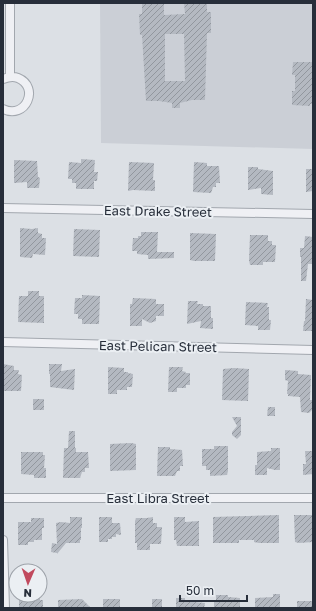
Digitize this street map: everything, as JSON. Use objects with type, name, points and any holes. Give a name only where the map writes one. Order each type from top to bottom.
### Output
[{"type":"street","points":[[3,109],[10,112],[21,109],[26,105],[29,94],[28,88],[21,79],[16,77],[7,78],[10,3]]},
{"type":"street","name":"East Drake Street","points":[[3,208],[313,214]]},
{"type":"street","name":"East Pelican Street","points":[[3,342],[313,350]]},
{"type":"street","name":"East Libra Street","points":[[3,498],[313,498]]},
{"type":"street","points":[[3,540],[5,608]]},
{"type":"shaded area","points":[[100,3],[313,3],[313,149],[101,143]]},
{"type":"building","points":[[142,3],[164,3],[164,15],[185,14],[184,3],[207,3],[207,12],[211,12],[211,33],[207,33],[205,100],[192,100],[180,103],[180,108],[172,108],[172,103],[146,101],[142,35],[140,35],[139,14],[142,14]],"holes":[[[165,34],[184,34],[185,81],[165,81]]]},
{"type":"building","points":[[293,62],[313,62],[313,104],[310,104],[310,106],[292,105],[292,91],[295,91],[295,75],[292,75]]},
{"type":"building","points":[[81,159],[95,160],[94,172],[98,172],[97,181],[94,181],[94,189],[76,189],[76,183],[72,183],[72,179],[68,179],[69,162],[81,163]]},
{"type":"building","points":[[14,160],[37,161],[38,177],[40,178],[39,188],[27,188],[27,182],[14,183]]},
{"type":"building","points":[[129,162],[154,163],[153,180],[155,180],[155,191],[128,191]]},
{"type":"building","points":[[194,162],[207,163],[207,166],[219,166],[220,183],[216,183],[216,187],[213,187],[211,193],[193,192]]},
{"type":"building","points":[[248,167],[258,167],[258,169],[273,171],[273,195],[261,194],[261,188],[248,190]]},
{"type":"building","points":[[306,169],[313,169],[313,191],[306,192]]},
{"type":"building","points":[[20,228],[38,228],[38,233],[42,234],[42,238],[46,238],[45,255],[33,254],[32,258],[20,257]]},
{"type":"building","points":[[74,229],[100,230],[99,257],[73,256]]},
{"type":"building","points":[[141,232],[158,232],[157,252],[174,252],[174,258],[148,259],[148,255],[137,254],[137,251],[132,251],[133,238],[138,238],[138,236],[141,236]]},
{"type":"building","points":[[190,233],[216,234],[215,261],[190,260]]},
{"type":"building","points":[[250,235],[268,235],[268,241],[272,241],[272,245],[276,245],[275,262],[263,262],[263,265],[250,265]]},
{"type":"building","points":[[305,236],[313,237],[313,264],[308,264],[306,281],[301,281],[300,248],[304,248]]},
{"type":"building","points":[[28,291],[39,291],[39,296],[44,296],[44,323],[18,322],[19,296],[28,296]]},
{"type":"building","points":[[82,295],[100,296],[99,324],[82,324],[82,319],[78,319],[78,314],[74,314],[75,298],[82,298]]},
{"type":"building","points":[[133,298],[156,299],[156,304],[164,304],[164,316],[156,316],[156,321],[150,323],[142,319],[142,326],[130,326],[130,304],[132,304]]},
{"type":"building","points":[[306,299],[313,300],[313,331],[303,331]]},
{"type":"building","points":[[188,301],[198,301],[197,304],[211,306],[213,329],[200,328],[201,321],[187,324]]},
{"type":"building","points":[[246,302],[268,303],[267,307],[269,307],[269,320],[271,320],[270,330],[258,330],[258,326],[245,325]]},
{"type":"building","points":[[3,364],[14,366],[14,370],[19,370],[18,374],[22,375],[21,391],[3,391]]},
{"type":"building","points":[[49,364],[62,364],[61,371],[75,369],[74,390],[50,387]]},
{"type":"building","points":[[108,367],[124,368],[124,372],[133,374],[132,387],[127,387],[127,390],[117,390],[117,394],[108,394]]},
{"type":"building","points":[[169,367],[183,367],[182,371],[186,372],[185,373],[190,373],[190,385],[186,385],[186,388],[177,388],[177,392],[168,392]]},
{"type":"building","points":[[223,369],[249,369],[248,401],[222,400]]},
{"type":"building","points":[[285,370],[298,371],[298,374],[311,375],[310,400],[313,400],[313,409],[309,413],[301,412],[300,397],[288,396],[288,381],[285,380]]},
{"type":"building","points":[[33,399],[44,399],[44,410],[33,410]]},
{"type":"building","points":[[268,407],[275,407],[275,416],[267,416]]},
{"type":"building","points":[[232,417],[241,417],[241,435],[237,439],[232,435],[232,432],[237,426]]},
{"type":"building","points":[[69,431],[75,431],[76,452],[88,452],[89,468],[85,468],[85,472],[82,472],[80,478],[63,478],[64,448],[68,448]]},
{"type":"building","points":[[110,444],[136,444],[136,470],[110,471]]},
{"type":"building","points":[[214,446],[228,446],[227,475],[210,476],[210,470],[206,470],[206,466],[202,466],[202,449],[214,449]]},
{"type":"building","points":[[158,447],[170,447],[170,449],[182,450],[183,466],[180,466],[180,471],[177,471],[175,476],[157,476]]},
{"type":"building","points":[[271,448],[280,448],[280,470],[267,468],[267,475],[255,475],[257,452],[271,451]]},
{"type":"building","points":[[305,451],[313,451],[313,474],[303,475],[303,464],[306,464]]},
{"type":"building","points":[[21,452],[43,452],[43,455],[45,455],[44,468],[46,468],[46,478],[34,478],[34,475],[21,474]]},
{"type":"building","points":[[279,515],[279,543],[259,543],[254,542],[254,540],[239,540],[239,543],[213,543],[213,517]]},
{"type":"building","points":[[294,515],[313,515],[313,542],[295,542]]},
{"type":"building","points":[[70,517],[82,517],[80,543],[66,543],[57,554],[51,552],[52,543],[57,544],[56,523],[70,523]]},
{"type":"building","points":[[99,517],[112,517],[112,523],[120,523],[121,535],[116,534],[116,537],[108,539],[108,542],[99,542]]},
{"type":"building","points":[[153,517],[153,523],[157,523],[157,527],[162,527],[161,544],[150,544],[150,550],[137,550],[137,543],[135,543],[136,518]]},
{"type":"building","points":[[174,517],[185,517],[185,522],[199,521],[199,546],[177,546],[176,540],[174,540]]},
{"type":"building","points":[[31,518],[44,518],[42,540],[28,542],[28,545],[18,545],[18,522],[31,522]]},
{"type":"building","points":[[273,594],[280,594],[280,608],[255,608],[255,598],[273,597]]},
{"type":"building","points":[[216,595],[228,595],[228,597],[240,598],[240,608],[214,608],[214,600],[216,600]]},
{"type":"building","points":[[176,598],[185,598],[185,601],[205,603],[204,608],[176,608]]},
{"type":"building","points":[[82,599],[91,608],[58,608],[58,600]]},
{"type":"building","points":[[103,599],[120,599],[120,608],[103,608]]},
{"type":"building","points":[[152,599],[162,599],[162,608],[152,608]]},
{"type":"building","points":[[297,601],[313,601],[313,608],[297,608]]},
{"type":"building","points":[[19,603],[43,603],[43,608],[19,608]]}]
